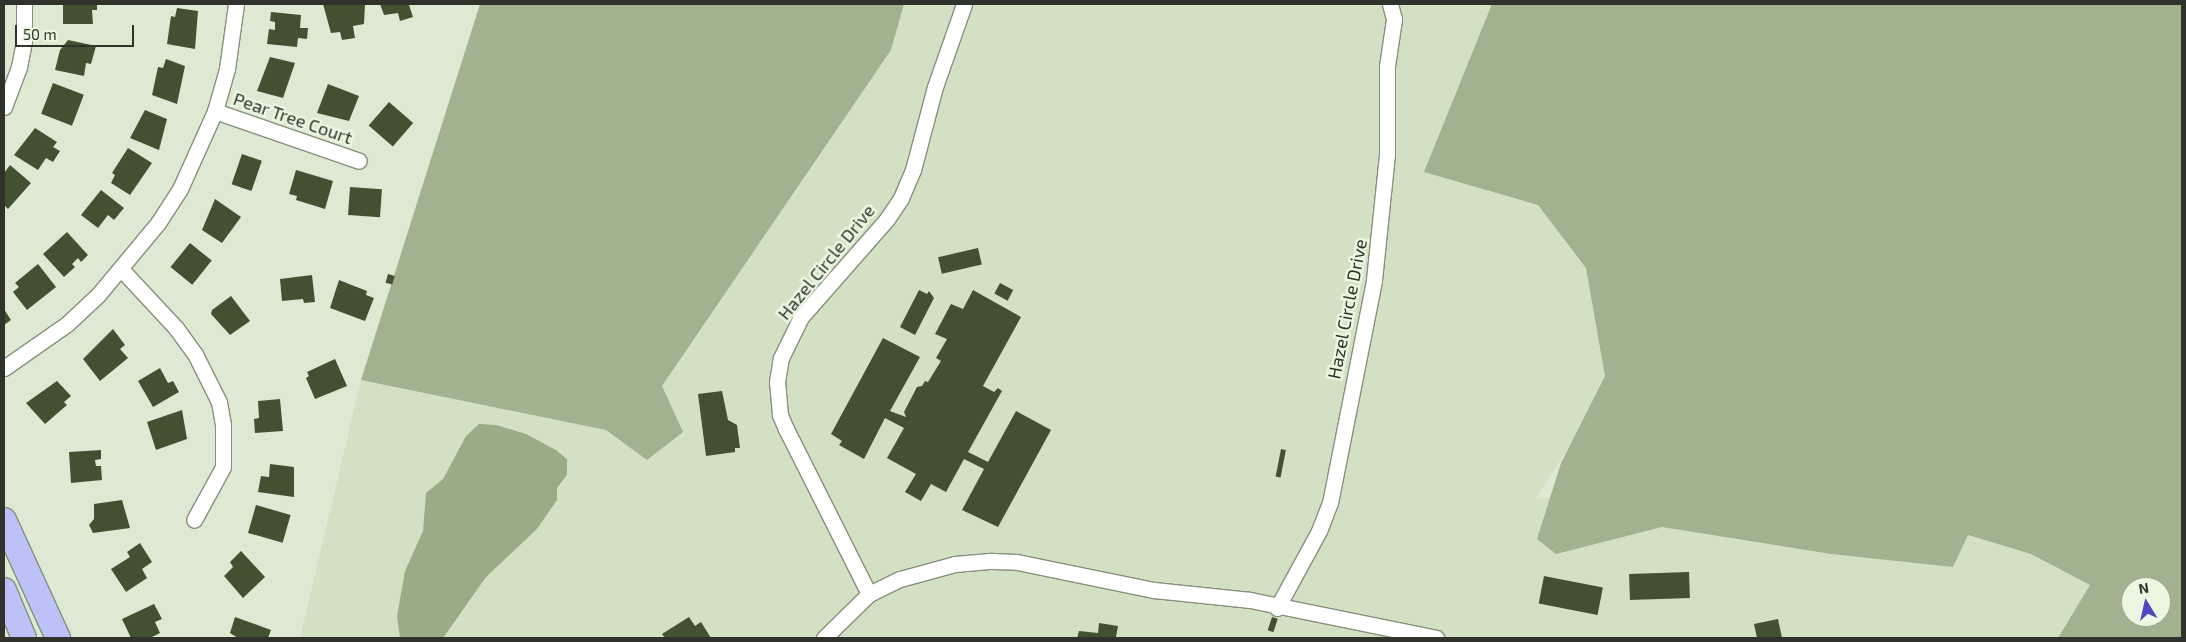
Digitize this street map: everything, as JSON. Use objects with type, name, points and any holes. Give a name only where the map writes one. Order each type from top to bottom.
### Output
[{"type":"main road","points":[[4,520],[58,638]]},
{"type":"main road","points":[[4,590],[24,638]]},
{"type":"street","points":[[4,107],[19,68],[24,41],[24,4]]},
{"type":"street","points":[[4,368],[67,324],[122,270],[180,189],[215,111],[227,69],[236,4]]},
{"type":"street","name":"Hazel Circle Drive","points":[[869,594],[786,430],[777,397],[777,382],[781,358],[801,317],[887,219],[900,198],[913,170],[935,87],[964,4]]},
{"type":"street","name":"Hazel Circle Drive","points":[[1277,608],[1319,531],[1330,503],[1374,280],[1387,154],[1387,66],[1394,19],[1390,4]]},
{"type":"street","name":"Pear Tree Court","points":[[215,111],[359,161]]},
{"type":"street","points":[[122,270],[190,347],[211,381],[218,402],[224,433],[223,467],[194,520]]},
{"type":"street","points":[[824,638],[869,594],[926,570],[992,561],[1017,562],[1154,590],[1250,600],[1277,608],[1436,638]]},
{"type":"shaded area","points":[[480,4],[904,4],[891,50],[662,386],[683,432],[647,460],[606,430],[361,380]]},
{"type":"shaded area","points":[[904,4],[1624,4],[1622,362],[1536,499],[1660,482],[2147,549],[2129,577],[2121,577],[2121,589],[2089,638],[300,638],[361,380],[606,430],[647,459],[662,386],[891,50]]},
{"type":"shaded area","points":[[1492,4],[2182,4],[2182,638],[2058,638],[2090,585],[2031,554],[1968,535],[1953,567],[1831,554],[1662,527],[1556,554],[1537,539],[1561,463],[1605,376],[1586,268],[1538,205],[1424,172]]},
{"type":"shaded area","points":[[479,424],[496,425],[526,434],[556,450],[567,459],[567,475],[557,488],[557,500],[537,529],[486,577],[443,638],[400,638],[397,616],[405,571],[423,531],[426,493],[443,479],[466,436]]},
{"type":"building","points":[[63,4],[97,4],[97,10],[92,10],[93,24],[63,24]]},
{"type":"building","points":[[323,4],[365,4],[364,24],[353,26],[355,38],[342,40],[340,32],[331,33]]},
{"type":"building","points":[[380,4],[413,4],[409,5],[413,17],[400,21],[398,13],[384,15]]},
{"type":"building","points":[[177,8],[198,11],[195,49],[167,44],[171,16],[175,17]]},
{"type":"building","points":[[271,12],[301,15],[300,28],[308,28],[307,39],[298,38],[297,47],[267,44],[269,29],[275,30],[275,22],[270,21]]},
{"type":"building","points":[[68,40],[96,46],[91,64],[86,63],[84,76],[55,70],[60,50]]},
{"type":"building","points":[[270,57],[295,63],[283,98],[257,91]]},
{"type":"building","points":[[166,59],[185,66],[177,104],[152,95],[158,67],[163,68]]},
{"type":"building","points":[[53,83],[84,95],[72,126],[41,114]]},
{"type":"building","points":[[328,84],[359,96],[349,121],[317,113]]},
{"type":"building","points":[[389,102],[413,123],[393,146],[369,125]]},
{"type":"building","points":[[145,110],[167,119],[159,150],[130,138]]},
{"type":"building","points":[[35,128],[57,142],[53,147],[60,151],[53,162],[46,158],[38,170],[14,155]]},
{"type":"building","points":[[128,148],[152,163],[130,195],[111,183],[115,175],[112,173]]},
{"type":"building","points":[[242,154],[262,161],[251,191],[232,184]]},
{"type":"building","points":[[10,165],[31,183],[8,209],[4,205],[4,173]]},
{"type":"building","points":[[296,170],[333,181],[325,209],[296,200],[297,196],[289,194]]},
{"type":"building","points":[[350,187],[382,189],[380,217],[348,215]]},
{"type":"building","points":[[101,190],[124,208],[114,220],[108,215],[98,228],[81,215]]},
{"type":"building","points":[[215,199],[241,217],[222,243],[202,230]]},
{"type":"building","points":[[67,232],[88,255],[81,262],[78,258],[72,264],[75,267],[64,277],[43,254]]},
{"type":"building","points":[[190,243],[212,261],[192,285],[170,267]]},
{"type":"building","points":[[978,248],[982,265],[942,274],[938,257]]},
{"type":"building","points":[[38,264],[56,287],[27,310],[13,292],[19,287],[15,283]]},
{"type":"building","points":[[388,274],[395,276],[392,285],[386,283]]},
{"type":"building","points":[[312,275],[315,302],[304,303],[303,299],[282,301],[280,279]]},
{"type":"building","points":[[339,280],[367,291],[366,295],[374,298],[365,321],[330,308]]},
{"type":"building","points":[[1000,283],[1013,290],[1008,301],[994,294]]},
{"type":"building","points":[[919,290],[927,294],[929,291],[934,298],[915,335],[900,327]]},
{"type":"building","points":[[973,290],[1021,317],[983,386],[994,392],[998,388],[1002,391],[968,452],[988,462],[1016,411],[1051,430],[998,527],[962,510],[984,469],[964,459],[946,492],[931,484],[921,501],[905,492],[916,474],[887,458],[904,428],[885,418],[864,459],[839,445],[842,441],[831,434],[883,338],[920,357],[890,411],[906,417],[904,412],[917,387],[922,386],[925,381],[928,382],[941,361],[936,358],[947,339],[935,334],[951,304],[963,309]]},
{"type":"building","points":[[231,296],[250,321],[230,335],[211,314],[212,310]]},
{"type":"building","points":[[4,309],[11,320],[4,325]]},
{"type":"building","points":[[113,329],[125,345],[120,349],[128,358],[100,381],[83,359]]},
{"type":"building","points":[[335,359],[347,386],[315,399],[306,378],[309,376],[307,372]]},
{"type":"building","points":[[160,368],[168,383],[173,381],[179,392],[153,407],[138,381]]},
{"type":"building","points":[[57,381],[71,396],[64,402],[67,405],[45,424],[26,403]]},
{"type":"building","points":[[722,391],[728,420],[737,425],[740,448],[735,448],[735,452],[706,456],[698,394]]},
{"type":"building","points":[[280,399],[283,431],[255,433],[254,419],[259,418],[258,401]]},
{"type":"building","points":[[182,410],[187,439],[156,450],[147,422]]},
{"type":"building","points":[[1281,449],[1286,450],[1281,477],[1276,476]]},
{"type":"building","points":[[101,450],[101,459],[95,460],[96,466],[101,466],[102,480],[71,483],[69,452]]},
{"type":"building","points":[[270,464],[294,467],[294,497],[258,492],[261,476],[269,477]]},
{"type":"building","points":[[122,500],[130,528],[93,533],[89,525],[94,519],[94,504]]},
{"type":"building","points":[[256,505],[291,515],[283,543],[248,533]]},
{"type":"building","points":[[140,543],[152,562],[142,569],[147,578],[126,592],[111,569],[130,557],[127,552]]},
{"type":"building","points":[[241,551],[265,577],[243,598],[224,576],[233,567],[230,562]]},
{"type":"building","points":[[1689,572],[1690,598],[1630,600],[1629,574]]},
{"type":"building","points":[[1544,576],[1603,587],[1598,615],[1539,603]]},
{"type":"building","points":[[154,604],[162,619],[155,622],[160,633],[150,638],[131,638],[122,619]]},
{"type":"building","points":[[235,617],[271,630],[268,638],[238,638],[230,633]]},
{"type":"building","points":[[689,617],[695,626],[701,622],[711,638],[665,638],[662,634]]},
{"type":"building","points":[[1272,617],[1278,619],[1273,632],[1268,630]]},
{"type":"building","points":[[1778,619],[1782,638],[1757,638],[1754,624]]},
{"type":"building","points":[[1099,623],[1118,626],[1116,637],[1120,638],[1077,638],[1079,631],[1098,633]]}]
